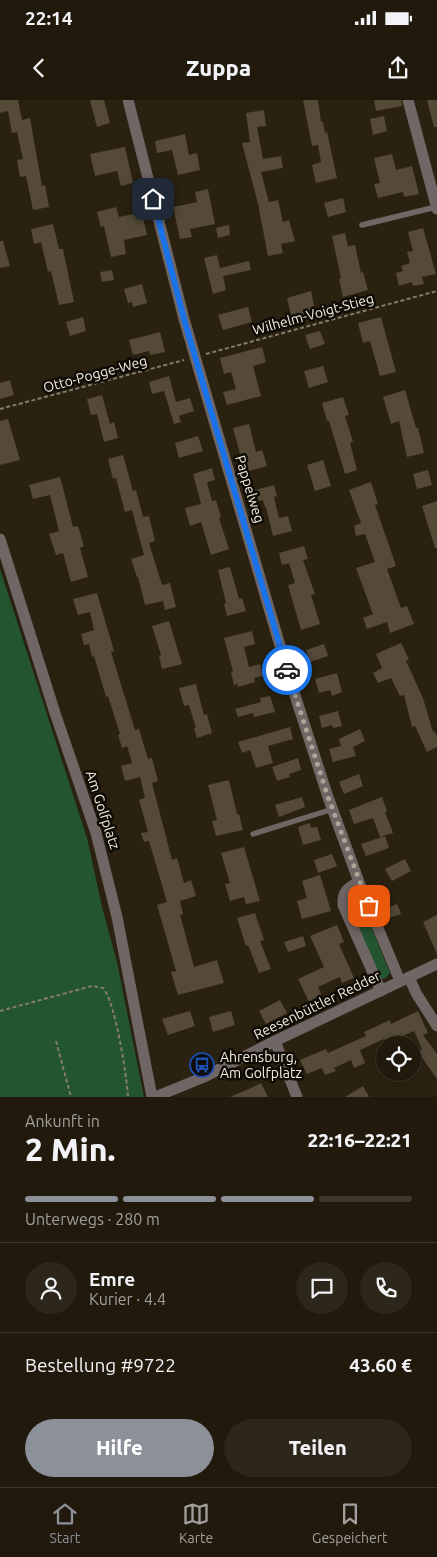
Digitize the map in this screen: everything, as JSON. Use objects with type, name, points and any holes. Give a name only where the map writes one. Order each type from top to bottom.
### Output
[{"type":"street","name":"Pappelweg","points":[[128,100],[195,357],[281,650],[322,781],[359,882],[404,979],[416,993],[437,1026]]},
{"type":"street","points":[[408,100],[437,208]]},
{"type":"street","name":"Am Golfplatz","points":[[0,539],[55,713],[96,833],[118,917],[154,1097]]},
{"type":"street","points":[[359,882],[345,891],[343,905],[381,991]]},
{"type":"street","name":"Reesenbüttler Redder","points":[[154,1097],[204,1077],[437,964]]},
{"type":"street","points":[[275,1041],[297,1097]]},
{"type":"lane","points":[[362,225],[437,208]]},
{"type":"lane","points":[[253,834],[333,809]]},
{"type":"path","name":"Wilhelm-Voigt-Stieg","points":[[195,357],[437,290]]},
{"type":"path","name":"Otto-Pogge-Weg","points":[[0,410],[195,357]]},
{"type":"path","points":[[0,1011],[92,986],[103,988],[109,997],[119,1033],[128,1097]]},
{"type":"path","points":[[56,1041],[71,1097]]},
{"type":"green space","points":[[0,569],[87,838],[102,907],[117,962],[144,1097],[0,1097]]},
{"type":"green space","points":[[356,890],[390,973],[386,978],[382,979],[378,976],[347,903],[347,894]]},
{"type":"building","points":[[0,100],[18,100],[22,120],[30,118],[42,186],[45,185],[49,207],[33,210],[26,176],[20,177],[17,160],[23,159],[17,132],[12,133],[8,111],[0,113]]},
{"type":"building","points":[[90,100],[104,100],[110,123],[97,127]]},
{"type":"building","points":[[303,100],[318,100],[321,122],[323,122],[325,133],[327,132],[337,178],[316,183],[312,165],[321,162],[318,145],[312,146]]},
{"type":"building","points":[[374,100],[401,100],[402,106],[376,111]]},
{"type":"building","points":[[427,100],[437,100],[437,127],[434,127]]},
{"type":"building","points":[[264,110],[266,126],[257,127],[263,159],[281,156],[283,168],[261,172],[269,202],[278,200],[283,222],[289,220],[295,241],[281,244],[283,253],[268,256],[258,204],[242,143],[250,142],[246,113]]},
{"type":"building","points":[[384,116],[387,131],[373,135],[370,119]]},
{"type":"building","points":[[185,134],[189,155],[197,153],[200,170],[178,175],[172,150],[157,153],[155,141]]},
{"type":"building","points":[[125,147],[133,183],[121,186],[117,171],[95,176],[90,154]]},
{"type":"building","points":[[392,154],[396,170],[412,166],[419,194],[404,197],[403,192],[378,198],[374,184],[380,183],[374,158]]},
{"type":"building","points":[[208,189],[215,224],[190,229],[192,237],[180,239],[173,207],[197,202],[195,192]]},
{"type":"building","points":[[343,198],[346,212],[328,217],[324,203]]},
{"type":"building","points":[[116,207],[119,217],[142,212],[147,235],[124,240],[126,254],[111,257],[104,226],[101,227],[97,212]]},
{"type":"building","points":[[53,224],[59,249],[63,249],[74,302],[59,305],[51,271],[48,272],[41,242],[34,244],[31,229]]},
{"type":"building","points":[[229,225],[230,235],[218,238],[216,228]]},
{"type":"building","points":[[423,228],[436,274],[422,277],[424,284],[413,286],[412,282],[399,286],[396,273],[403,271],[401,266],[410,263],[407,252],[413,251],[408,232]]},
{"type":"building","points":[[345,233],[348,246],[355,245],[361,273],[363,272],[368,290],[343,297],[332,236]]},
{"type":"building","points":[[0,241],[3,241],[10,266],[0,268]]},
{"type":"building","points":[[217,255],[220,268],[249,261],[251,270],[223,276],[226,290],[213,294],[204,258]]},
{"type":"building","points":[[112,270],[114,280],[102,282],[100,272]]},
{"type":"building","points":[[142,284],[147,303],[133,307],[132,302],[128,303],[124,289]]},
{"type":"building","points":[[311,291],[316,315],[300,319],[298,313],[291,315],[287,298]]},
{"type":"building","points":[[248,307],[252,322],[223,330],[218,315]]},
{"type":"building","points":[[83,317],[86,331],[70,336],[66,322]]},
{"type":"building","points":[[381,317],[396,372],[380,376],[370,341],[363,343],[358,323]]},
{"type":"building","points":[[320,331],[325,344],[310,349],[305,335]]},
{"type":"building","points":[[160,332],[165,352],[150,355],[149,351],[133,355],[129,340]]},
{"type":"building","points":[[262,347],[266,362],[253,366],[261,396],[227,405],[223,392],[236,389],[231,372],[224,374],[220,358]]},
{"type":"building","points":[[323,366],[328,382],[309,388],[304,371]]},
{"type":"building","points":[[169,376],[176,402],[190,398],[194,411],[179,416],[181,422],[174,424],[164,391],[152,394],[149,382]]},
{"type":"building","points":[[10,380],[14,395],[0,399],[0,383]]},
{"type":"building","points":[[405,390],[424,453],[407,457],[399,421],[391,424],[383,397]]},
{"type":"building","points":[[102,395],[110,424],[114,422],[118,438],[104,442],[97,414],[91,415],[87,399]]},
{"type":"building","points":[[343,397],[349,415],[345,416],[353,442],[350,443],[357,470],[345,474],[322,403]]},
{"type":"building","points":[[8,419],[20,460],[0,465],[0,421]]},
{"type":"building","points":[[249,424],[256,452],[262,450],[267,466],[245,472],[233,428]]},
{"type":"building","points":[[198,436],[203,451],[179,458],[175,443]]},
{"type":"building","points":[[123,455],[133,491],[136,490],[143,517],[149,516],[155,541],[149,543],[162,585],[170,583],[176,607],[165,610],[163,601],[145,605],[131,559],[144,555],[132,510],[125,512],[116,478],[113,479],[108,459]]},
{"type":"building","points":[[323,460],[331,486],[315,491],[307,465]]},
{"type":"building","points":[[212,468],[215,480],[207,482],[212,501],[216,500],[221,517],[219,518],[229,549],[211,555],[201,522],[190,526],[185,508],[201,504],[193,474]]},
{"type":"building","points":[[428,470],[432,485],[417,489],[413,474]]},
{"type":"building","points":[[60,477],[73,527],[78,526],[84,546],[80,548],[88,577],[71,582],[63,553],[56,555],[49,534],[59,531],[50,495],[33,499],[29,485]]},
{"type":"building","points":[[371,482],[378,504],[375,505],[396,566],[387,569],[401,608],[407,606],[414,624],[390,633],[387,622],[367,629],[363,618],[373,614],[356,568],[375,562],[365,534],[356,536],[354,526],[361,523],[349,490]]},
{"type":"building","points":[[274,485],[277,496],[274,497],[279,518],[288,516],[292,531],[273,536],[263,500],[254,502],[251,491]]},
{"type":"building","points":[[437,501],[437,548],[435,548],[422,506]]},
{"type":"building","points":[[304,546],[308,559],[303,560],[315,594],[311,595],[320,624],[301,630],[288,585],[295,583],[289,563],[282,565],[279,553]]},
{"type":"building","points":[[230,567],[239,599],[242,598],[246,611],[227,616],[224,604],[226,603],[218,570]]},
{"type":"building","points":[[97,593],[114,651],[111,652],[135,730],[139,729],[148,759],[152,758],[158,781],[152,783],[172,860],[177,858],[184,883],[191,880],[196,896],[180,901],[183,914],[180,915],[194,967],[217,960],[224,983],[178,995],[171,972],[176,971],[157,905],[167,902],[149,841],[144,842],[141,833],[148,832],[139,800],[145,798],[140,777],[125,781],[121,766],[132,763],[127,746],[122,748],[118,735],[120,734],[108,696],[106,697],[94,656],[92,657],[89,644],[84,645],[81,634],[94,630],[90,612],[78,615],[73,599]]},
{"type":"building","points":[[169,621],[182,664],[162,669],[159,656],[161,655],[152,626]]},
{"type":"building","points":[[252,631],[255,644],[244,647],[249,667],[260,664],[263,676],[254,678],[255,682],[238,687],[238,684],[234,685],[231,672],[233,671],[224,638]]},
{"type":"building","points":[[401,643],[409,659],[406,661],[423,698],[433,732],[437,736],[437,747],[427,752],[415,726],[412,727],[404,695],[400,696],[391,678],[378,683],[373,673],[382,668],[376,654]]},
{"type":"building","points":[[324,644],[328,656],[310,662],[306,650]]},
{"type":"building","points":[[337,673],[342,692],[332,696],[330,690],[319,693],[315,679]]},
{"type":"building","points":[[196,684],[204,715],[207,714],[212,733],[197,738],[189,705],[184,706],[179,688]]},
{"type":"building","points":[[270,696],[275,712],[254,717],[253,713],[238,717],[235,709],[261,702],[260,698]]},
{"type":"building","points":[[338,711],[342,726],[333,728],[332,725],[322,728],[319,716]]},
{"type":"building","points":[[290,727],[293,739],[268,746],[273,763],[256,768],[250,750],[242,753],[238,742]]},
{"type":"building","points":[[360,729],[365,741],[353,747],[356,756],[333,762],[329,749],[341,746],[339,739]]},
{"type":"building","points":[[298,758],[301,770],[289,774],[290,777],[277,781],[272,767]]},
{"type":"building","points":[[359,774],[363,786],[344,794],[339,782]]},
{"type":"building","points":[[229,780],[243,830],[216,836],[212,821],[217,820],[208,785]]},
{"type":"building","points":[[302,797],[305,807],[279,817],[275,805]]},
{"type":"building","points":[[382,797],[387,811],[385,812],[393,833],[380,837],[373,818],[354,824],[349,810]]},
{"type":"building","points":[[310,823],[311,828],[317,827],[321,840],[303,845],[298,827]]},
{"type":"building","points":[[385,836],[389,848],[366,856],[361,844]]},
{"type":"building","points":[[244,847],[260,901],[246,904],[244,897],[230,901],[225,884],[230,883],[221,853]]},
{"type":"building","points":[[332,854],[337,866],[318,873],[314,860]]},
{"type":"building","points":[[405,859],[411,871],[392,881],[385,869]]},
{"type":"building","points":[[320,875],[331,911],[302,919],[297,901],[307,898],[302,881]]},
{"type":"building","points":[[397,904],[401,914],[389,918],[385,909]]},
{"type":"building","points":[[255,913],[264,940],[260,941],[271,969],[259,973],[248,945],[246,946],[237,918]]},
{"type":"building","points":[[437,915],[437,954],[423,922]]},
{"type":"building","points":[[337,925],[344,942],[339,944],[354,978],[342,983],[340,977],[318,987],[322,996],[309,1002],[298,979],[324,967],[310,936]]},
{"type":"building","points":[[303,936],[306,946],[288,952],[284,942]]},
{"type":"building","points":[[280,1000],[287,1013],[266,1024],[259,1011]]},
{"type":"building","points":[[190,1011],[195,1026],[168,1035],[162,1019]]},
{"type":"building","points":[[231,1011],[235,1025],[213,1032],[209,1017]]},
{"type":"building","points":[[418,1011],[428,1033],[423,1035],[437,1054],[437,1079],[421,1056],[421,1036],[416,1036],[414,1031],[403,1036],[376,1036],[376,1043],[360,1050],[365,1063],[354,1068],[351,1060],[334,1068],[336,1071],[325,1075],[322,1068],[307,1074],[300,1060],[326,1049],[328,1053],[366,1036],[364,1032],[390,1020],[391,1024]]},
{"type":"building","points":[[261,1083],[268,1097],[230,1097],[251,1088]]},
{"type":"building","points":[[363,1086],[369,1097],[345,1097]]},
{"type":"way so far","points":[[287,670],[328,797],[369,906]]},
{"type":"place","name":"Ahrensburg, Am Golfplatz","points":[[202,1065]]},
{"type":"route","points":[[153,199],[184,319],[287,670]]}]
